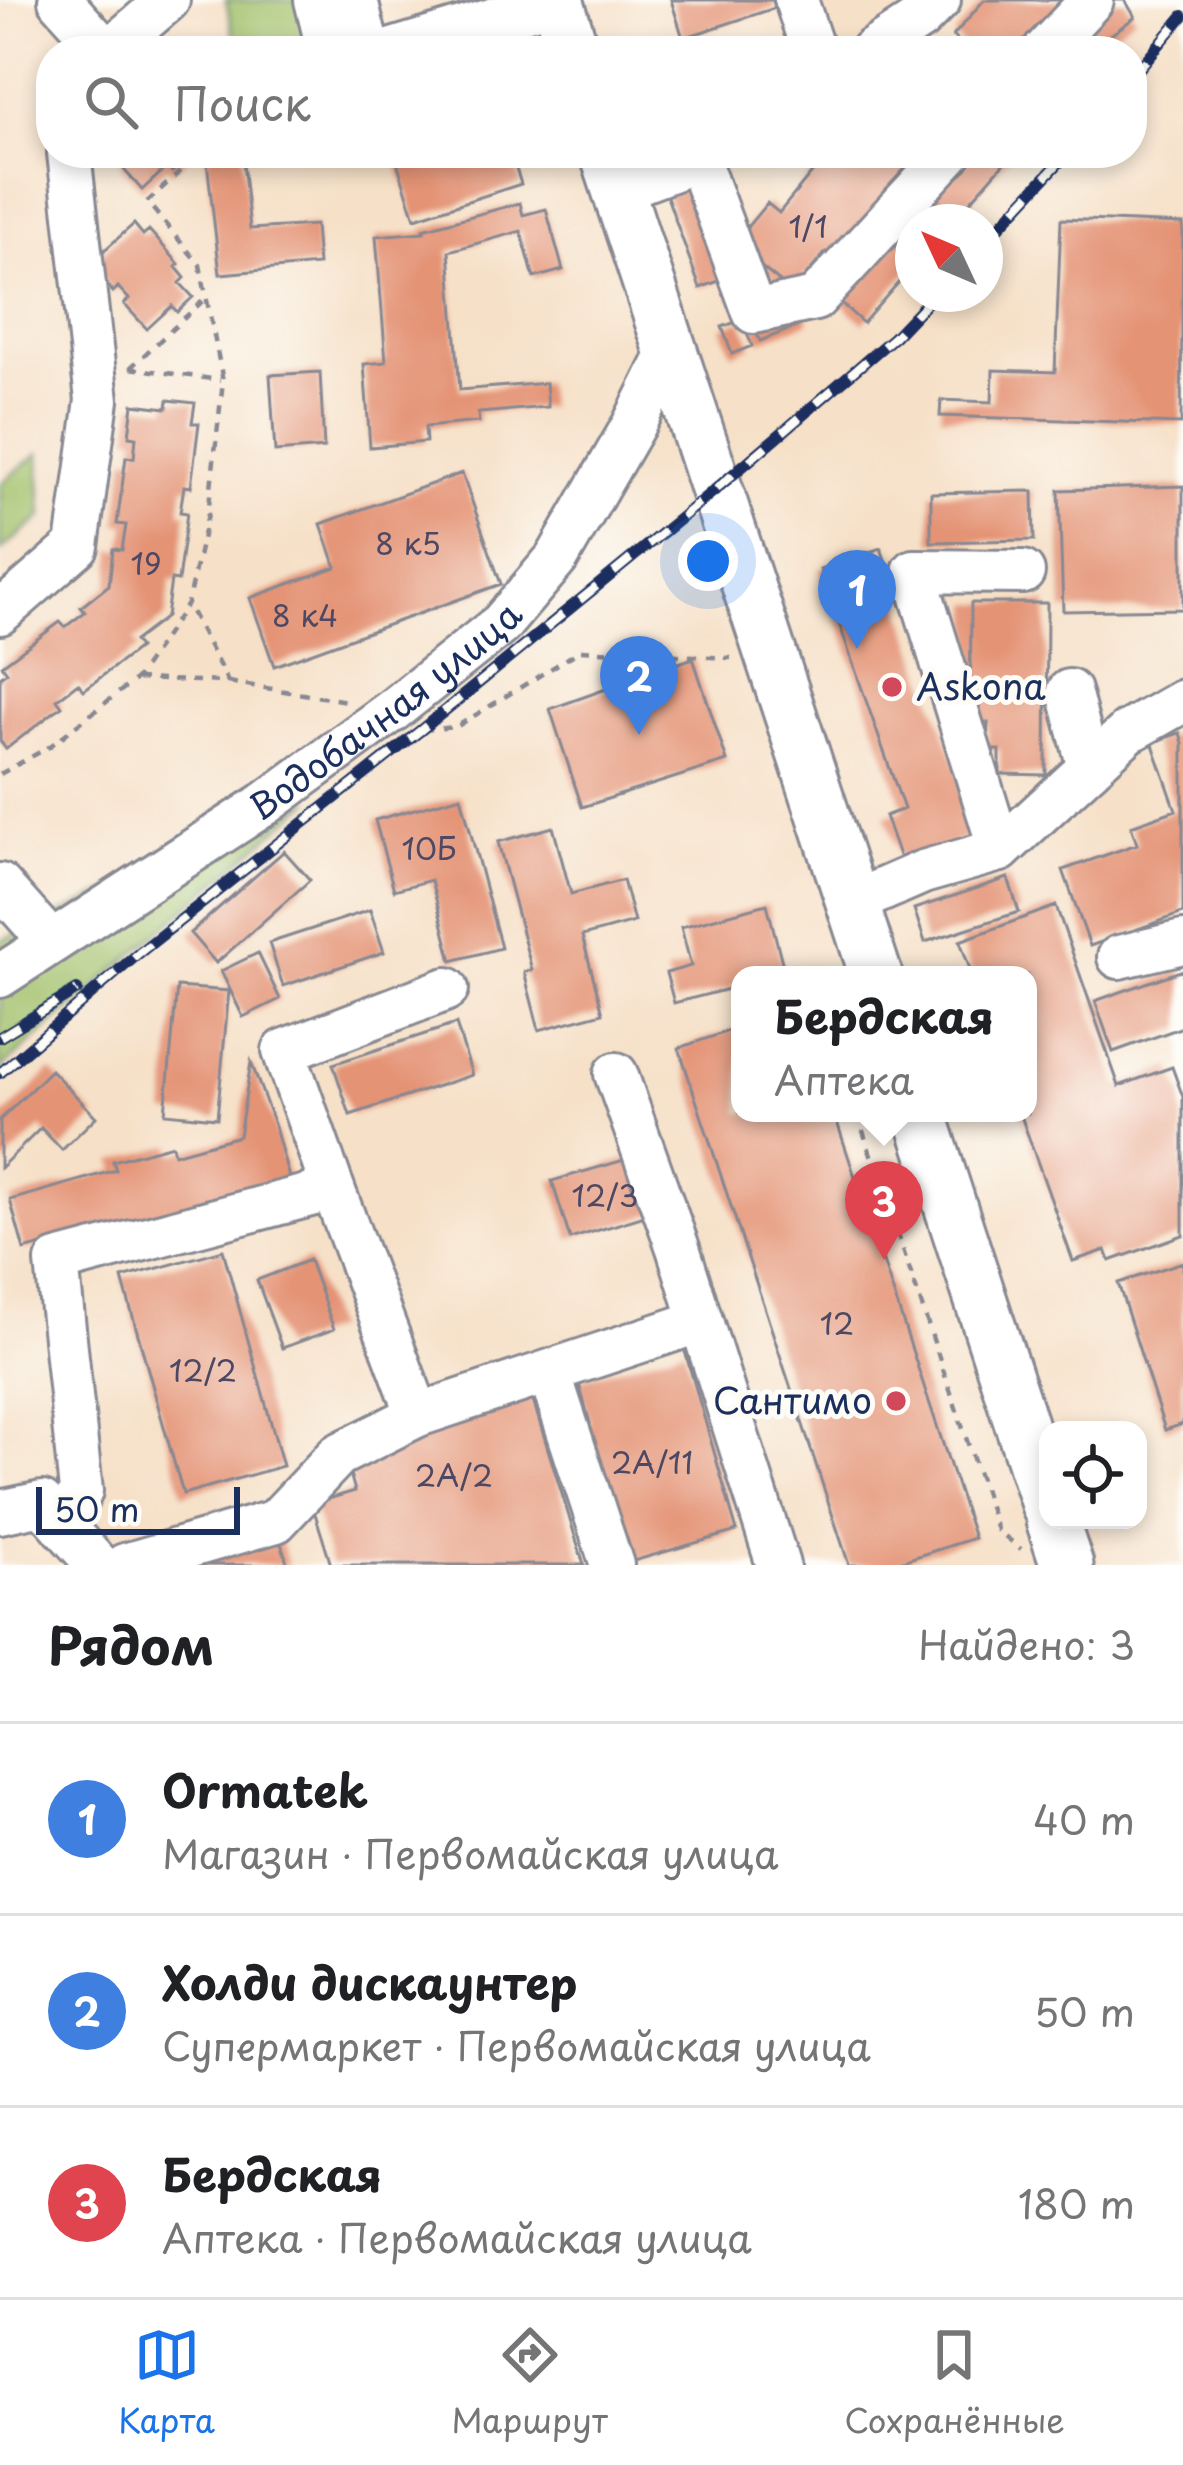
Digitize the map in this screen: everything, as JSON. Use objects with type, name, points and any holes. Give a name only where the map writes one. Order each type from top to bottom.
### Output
[{"type":"main road","points":[[557,0],[568,36]]},
{"type":"main road","points":[[612,171],[873,966]]},
{"type":"main road","points":[[923,1122],[1048,1536]]},
{"type":"street","points":[[60,0],[94,36]]},
{"type":"street","points":[[126,36],[168,0]]},
{"type":"street","points":[[316,0],[325,36]]},
{"type":"street","points":[[372,33],[557,0]]},
{"type":"street","points":[[796,0],[808,36]]},
{"type":"street","points":[[894,36],[939,0]]},
{"type":"street","points":[[1058,36],[1092,0]]},
{"type":"street","points":[[0,614],[77,546],[97,400],[71,168]]},
{"type":"street","points":[[708,168],[754,312],[815,298],[936,168]]},
{"type":"street","name":"Водобачная улица","points":[[0,976],[265,804],[501,624],[557,557],[634,426],[671,350]]},
{"type":"street","points":[[1000,850],[914,571],[1022,572]]},
{"type":"street","points":[[1069,692],[1089,768]]},
{"type":"street","points":[[852,903],[923,872],[1000,850],[1128,732],[1183,701]]},
{"type":"street","points":[[0,885],[51,942]]},
{"type":"street","points":[[1119,957],[1183,942]]},
{"type":"street","points":[[418,1414],[284,1051],[447,989]]},
{"type":"street","points":[[616,1074],[778,1565]]},
{"type":"street","points":[[64,1528],[81,1491],[57,1262],[333,1189]]},
{"type":"street","points":[[125,1565],[276,1521],[338,1455],[418,1414],[701,1321]]},
{"type":"street","points":[[549,1372],[612,1565]]},
{"type":"street","points":[[0,1512],[42,1503],[98,1565]]},
{"type":"path","points":[[0,774],[49,747],[136,679],[187,604],[208,514],[223,381],[200,265],[147,202],[184,168]]},
{"type":"path","points":[[206,298],[130,368],[223,381]]},
{"type":"path","points":[[187,604],[229,682]]},
{"type":"path","points":[[136,679],[229,682],[362,702],[393,710],[421,730],[456,727],[580,650],[744,659]]},
{"type":"path","points":[[860,1122],[997,1530],[1048,1536]]},
{"type":"green space","points":[[226,0],[305,0],[315,36],[234,36]]},
{"type":"green space","points":[[39,453],[42,517],[0,551],[0,484]]},
{"type":"green space","points":[[311,800],[0,1070],[0,941]]},
{"type":"building","points":[[671,0],[773,0],[775,8],[682,36]]},
{"type":"building","points":[[984,0],[1068,0],[1037,36],[953,36]]},
{"type":"building","points":[[1110,0],[1125,0],[1135,17],[1109,36],[1068,36]]},
{"type":"building","points":[[123,168],[166,168],[142,190]]},
{"type":"building","points":[[208,168],[244,168],[250,229],[315,225],[318,265],[220,274]]},
{"type":"building","points":[[399,168],[516,168],[521,184],[415,218]]},
{"type":"building","points":[[816,168],[920,168],[841,264],[826,252],[792,292],[733,244],[767,203],[779,213]]},
{"type":"building","points":[[946,168],[1000,168],[968,204],[914,204]]},
{"type":"building","points":[[699,183],[732,276],[700,288],[666,194]]},
{"type":"building","points":[[520,203],[523,215],[546,209],[563,270],[534,278],[521,231],[449,251],[460,390],[546,383],[548,407],[478,413],[479,422],[425,427],[426,442],[370,447],[364,364],[386,362],[376,236],[424,232]]},
{"type":"building","points":[[1061,219],[1183,224],[1181,424],[940,416],[941,400],[992,402],[993,370],[1055,372]]},
{"type":"building","points":[[134,224],[143,235],[149,230],[179,264],[176,267],[185,278],[180,283],[193,297],[177,312],[172,306],[147,329],[124,304],[129,299],[118,287],[113,292],[89,264]]},
{"type":"building","points":[[895,226],[895,287],[863,323],[833,296]]},
{"type":"building","points":[[804,308],[809,322],[760,341],[754,327]]},
{"type":"building","points":[[742,320],[752,346],[732,354],[722,327]]},
{"type":"building","points":[[320,372],[324,448],[275,452],[270,375]]},
{"type":"building","points":[[168,400],[195,403],[192,423],[199,423],[191,487],[184,486],[180,512],[187,513],[178,581],[171,580],[166,617],[134,641],[139,648],[84,690],[78,683],[57,699],[62,706],[6,749],[0,741],[0,677],[7,672],[2,665],[60,622],[65,627],[109,585],[113,549],[122,550],[126,525],[117,524],[126,457],[134,458],[136,437],[129,436],[133,404],[167,408]]},
{"type":"building","points":[[462,473],[501,584],[274,666],[250,598],[336,567],[321,524]]},
{"type":"building","points":[[1183,486],[1183,609],[1063,611],[1059,490]]},
{"type":"building","points":[[1033,491],[1034,540],[931,542],[931,493]]},
{"type":"building","points":[[881,548],[980,834],[901,861],[885,816],[904,809],[820,569]]},
{"type":"building","points":[[971,603],[1047,603],[1046,775],[1000,774],[1000,750],[987,750],[988,723],[970,723]]},
{"type":"building","points":[[693,658],[727,761],[582,807],[550,709]]},
{"type":"building","points":[[1180,733],[1183,913],[1090,946],[1063,870],[1137,844],[1131,826],[1176,810],[1152,742]]},
{"type":"building","points":[[461,796],[501,948],[452,961],[431,880],[394,890],[375,820]]},
{"type":"building","points":[[553,827],[571,894],[623,880],[634,922],[582,936],[603,1013],[539,1030],[524,972],[532,970],[498,842]]},
{"type":"building","points":[[284,851],[310,880],[216,963],[190,933]]},
{"type":"building","points":[[1008,878],[1019,912],[925,942],[914,909]]},
{"type":"building","points":[[767,904],[783,966],[731,966],[731,988],[674,1003],[666,973],[691,966],[681,927]]},
{"type":"building","points":[[1056,906],[1119,1086],[1172,1067],[1183,1097],[1183,1235],[1110,1261],[1106,1250],[1073,1261],[1023,1122],[1037,1122],[1037,966],[969,966],[960,941]]},
{"type":"building","points":[[370,910],[384,952],[283,986],[269,943]]},
{"type":"building","points":[[258,953],[280,999],[243,1017],[221,971]]},
{"type":"building","points":[[1183,970],[1183,1027],[1113,1052],[1095,1001]]},
{"type":"building","points":[[177,987],[229,991],[217,1118],[165,1113]]},
{"type":"building","points":[[456,1024],[472,1075],[350,1115],[333,1064]]},
{"type":"building","points":[[731,1030],[731,1122],[837,1122],[974,1538],[890,1565],[849,1565],[679,1048]]},
{"type":"building","points":[[251,1062],[289,1178],[24,1250],[10,1200],[116,1170],[113,1161],[172,1145],[174,1154],[239,1136]]},
{"type":"building","points":[[51,1070],[96,1117],[62,1150],[41,1128],[0,1168],[0,1120]]},
{"type":"building","points":[[641,1155],[658,1212],[570,1239],[552,1181]]},
{"type":"building","points":[[223,1250],[283,1466],[183,1494],[122,1278]]},
{"type":"building","points":[[309,1260],[334,1329],[282,1348],[257,1280]]},
{"type":"building","points":[[1183,1262],[1183,1424],[1165,1430],[1118,1283]]},
{"type":"building","points":[[684,1348],[737,1531],[630,1562],[577,1427],[590,1423],[578,1380]]},
{"type":"building","points":[[529,1388],[584,1565],[331,1565],[312,1504],[355,1491],[347,1463],[396,1429]]},
{"type":"building","points":[[279,1537],[288,1565],[205,1565],[203,1561]]},
{"type":"railway","points":[[1147,59],[1183,16]]},
{"type":"railway","points":[[1003,223],[1054,168]]},
{"type":"railway","points":[[0,1073],[139,953],[716,489],[918,312]]},
{"type":"railway","points":[[0,1037],[77,990]]},
{"type":"place","name":"Ormatek","points":[[857,649]]},
{"type":"place","name":"Askona","points":[[892,687]]},
{"type":"place","name":"Холди дискаунтер","points":[[639,735]]},
{"type":"place","name":"Бердская","points":[[884,1260]]},
{"type":"place","name":"Сантимо","points":[[896,1401]]}]
